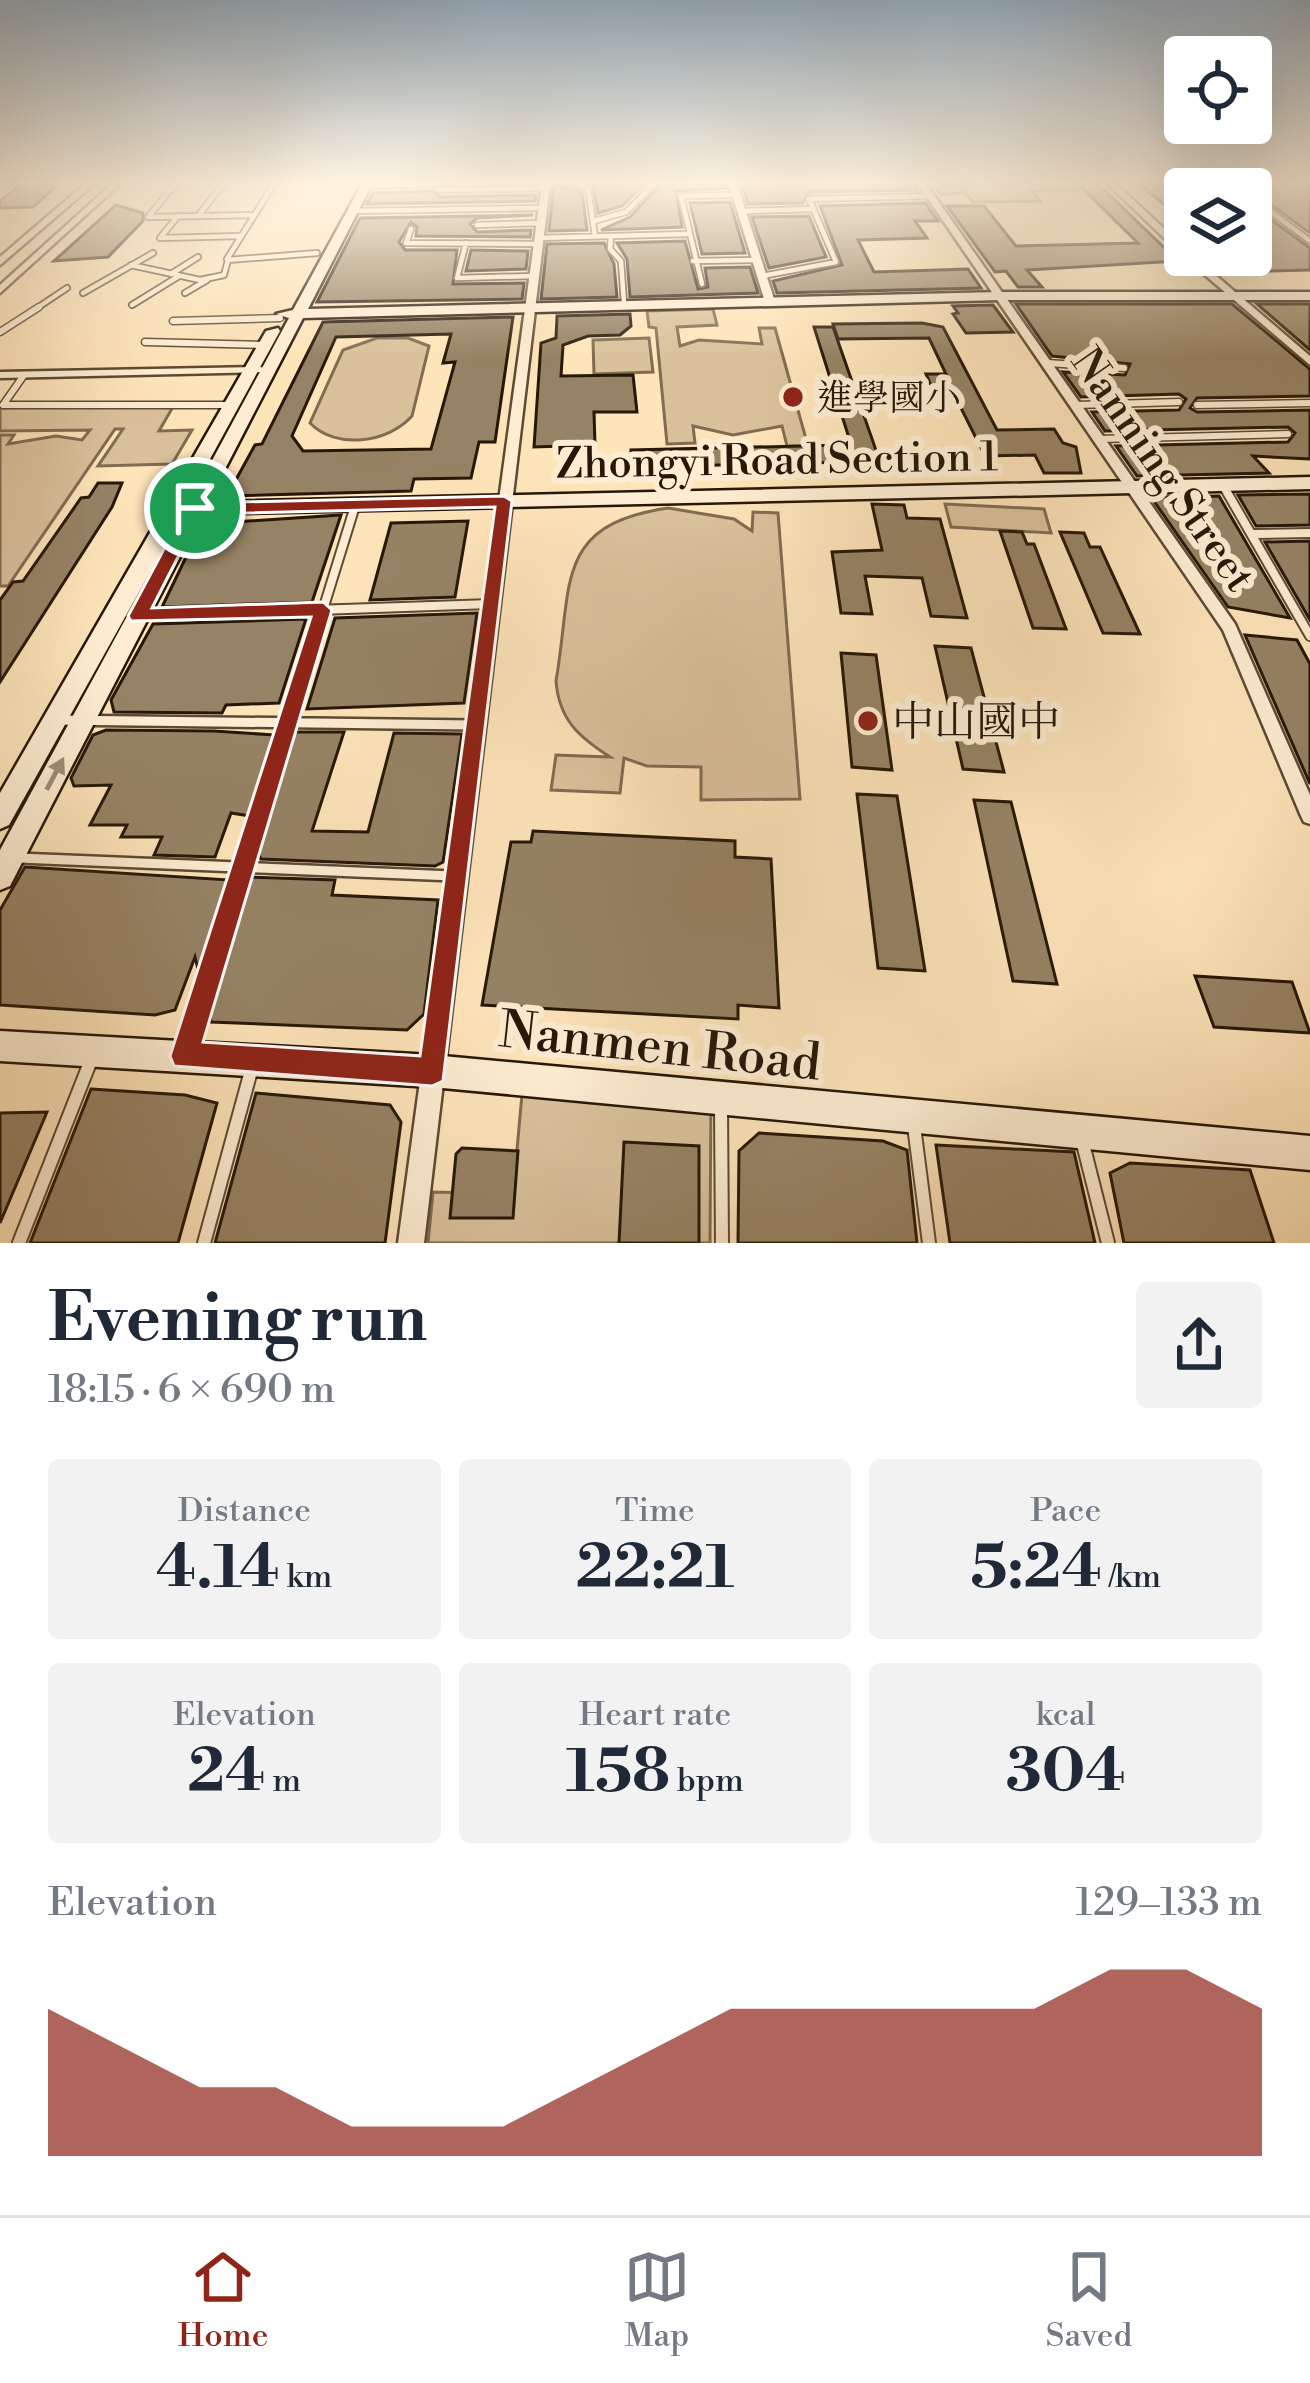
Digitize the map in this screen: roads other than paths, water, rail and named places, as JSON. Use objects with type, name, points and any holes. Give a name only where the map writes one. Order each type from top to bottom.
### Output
[{"type":"street","points":[[0,262],[23,242]]},
{"type":"street","points":[[0,278],[41,242]]},
{"type":"street","points":[[0,290],[53,242]]},
{"type":"street","points":[[0,818],[110,623],[184,509],[324,242]]},
{"type":"street","points":[[6,867],[138,616],[231,405],[260,370],[265,345],[333,242]]},
{"type":"street","points":[[411,1243],[538,242]]},
{"type":"street","points":[[751,242],[770,302]]},
{"type":"street","name":"Nanning Street","points":[[963,242],[1230,628],[1310,815]]},
{"type":"street","points":[[1209,276],[1304,350],[1310,362]]},
{"type":"street","points":[[287,315],[1000,296],[1310,296]]},
{"type":"street","points":[[0,375],[260,370]]},
{"type":"street","name":"Zhongyi Road Section 1","points":[[184,509],[1310,482]]},
{"type":"street","name":"Nanmen Road","points":[[0,1046],[432,1071],[1310,1153]]},
{"type":"lane","points":[[185,293],[224,275],[237,242]]},
{"type":"lane","points":[[406,242],[502,242]]},
{"type":"lane","points":[[611,242],[610,249],[621,261],[624,303]]},
{"type":"lane","points":[[689,242],[702,284]]},
{"type":"lane","points":[[762,276],[836,262],[828,242]]},
{"type":"lane","points":[[466,243],[457,278],[533,276]]},
{"type":"lane","points":[[83,292],[153,253]]},
{"type":"lane","points":[[228,260],[317,253]]},
{"type":"lane","points":[[170,274],[198,257]]},
{"type":"lane","points":[[693,262],[757,260]]},
{"type":"lane","points":[[130,266],[208,279]]},
{"type":"lane","points":[[132,305],[181,276]]},
{"type":"lane","points":[[0,332],[67,288]]},
{"type":"lane","points":[[173,321],[287,315]]},
{"type":"lane","points":[[145,342],[265,345]]},
{"type":"lane","points":[[1047,363],[1124,368]]},
{"type":"lane","points":[[2,405],[24,375]]},
{"type":"lane","points":[[1076,405],[1179,402]]},
{"type":"lane","points":[[1197,405],[1310,403]]},
{"type":"lane","points":[[2,405],[231,405]]},
{"type":"lane","points":[[1100,439],[1288,434]]},
{"type":"lane","points":[[1222,485],[1255,534],[1310,636]]},
{"type":"lane","points":[[184,1056],[356,505]]},
{"type":"lane","points":[[1255,534],[1310,533]]},
{"type":"lane","points":[[110,623],[138,616],[491,604]]},
{"type":"lane","points":[[56,720],[476,724]]},
{"type":"lane","points":[[6,867],[457,876]]},
{"type":"lane","points":[[19,1243],[96,1048]]},
{"type":"lane","points":[[204,1243],[254,1060]]},
{"type":"lane","points":[[721,1100],[722,1243]]},
{"type":"lane","points":[[913,1118],[929,1243]]},
{"type":"lane","points":[[1080,1132],[1108,1243]]},
{"type":"place","name":"進學國小","points":[[793,397]]},
{"type":"place","name":"中山國中","points":[[868,721]]}]
